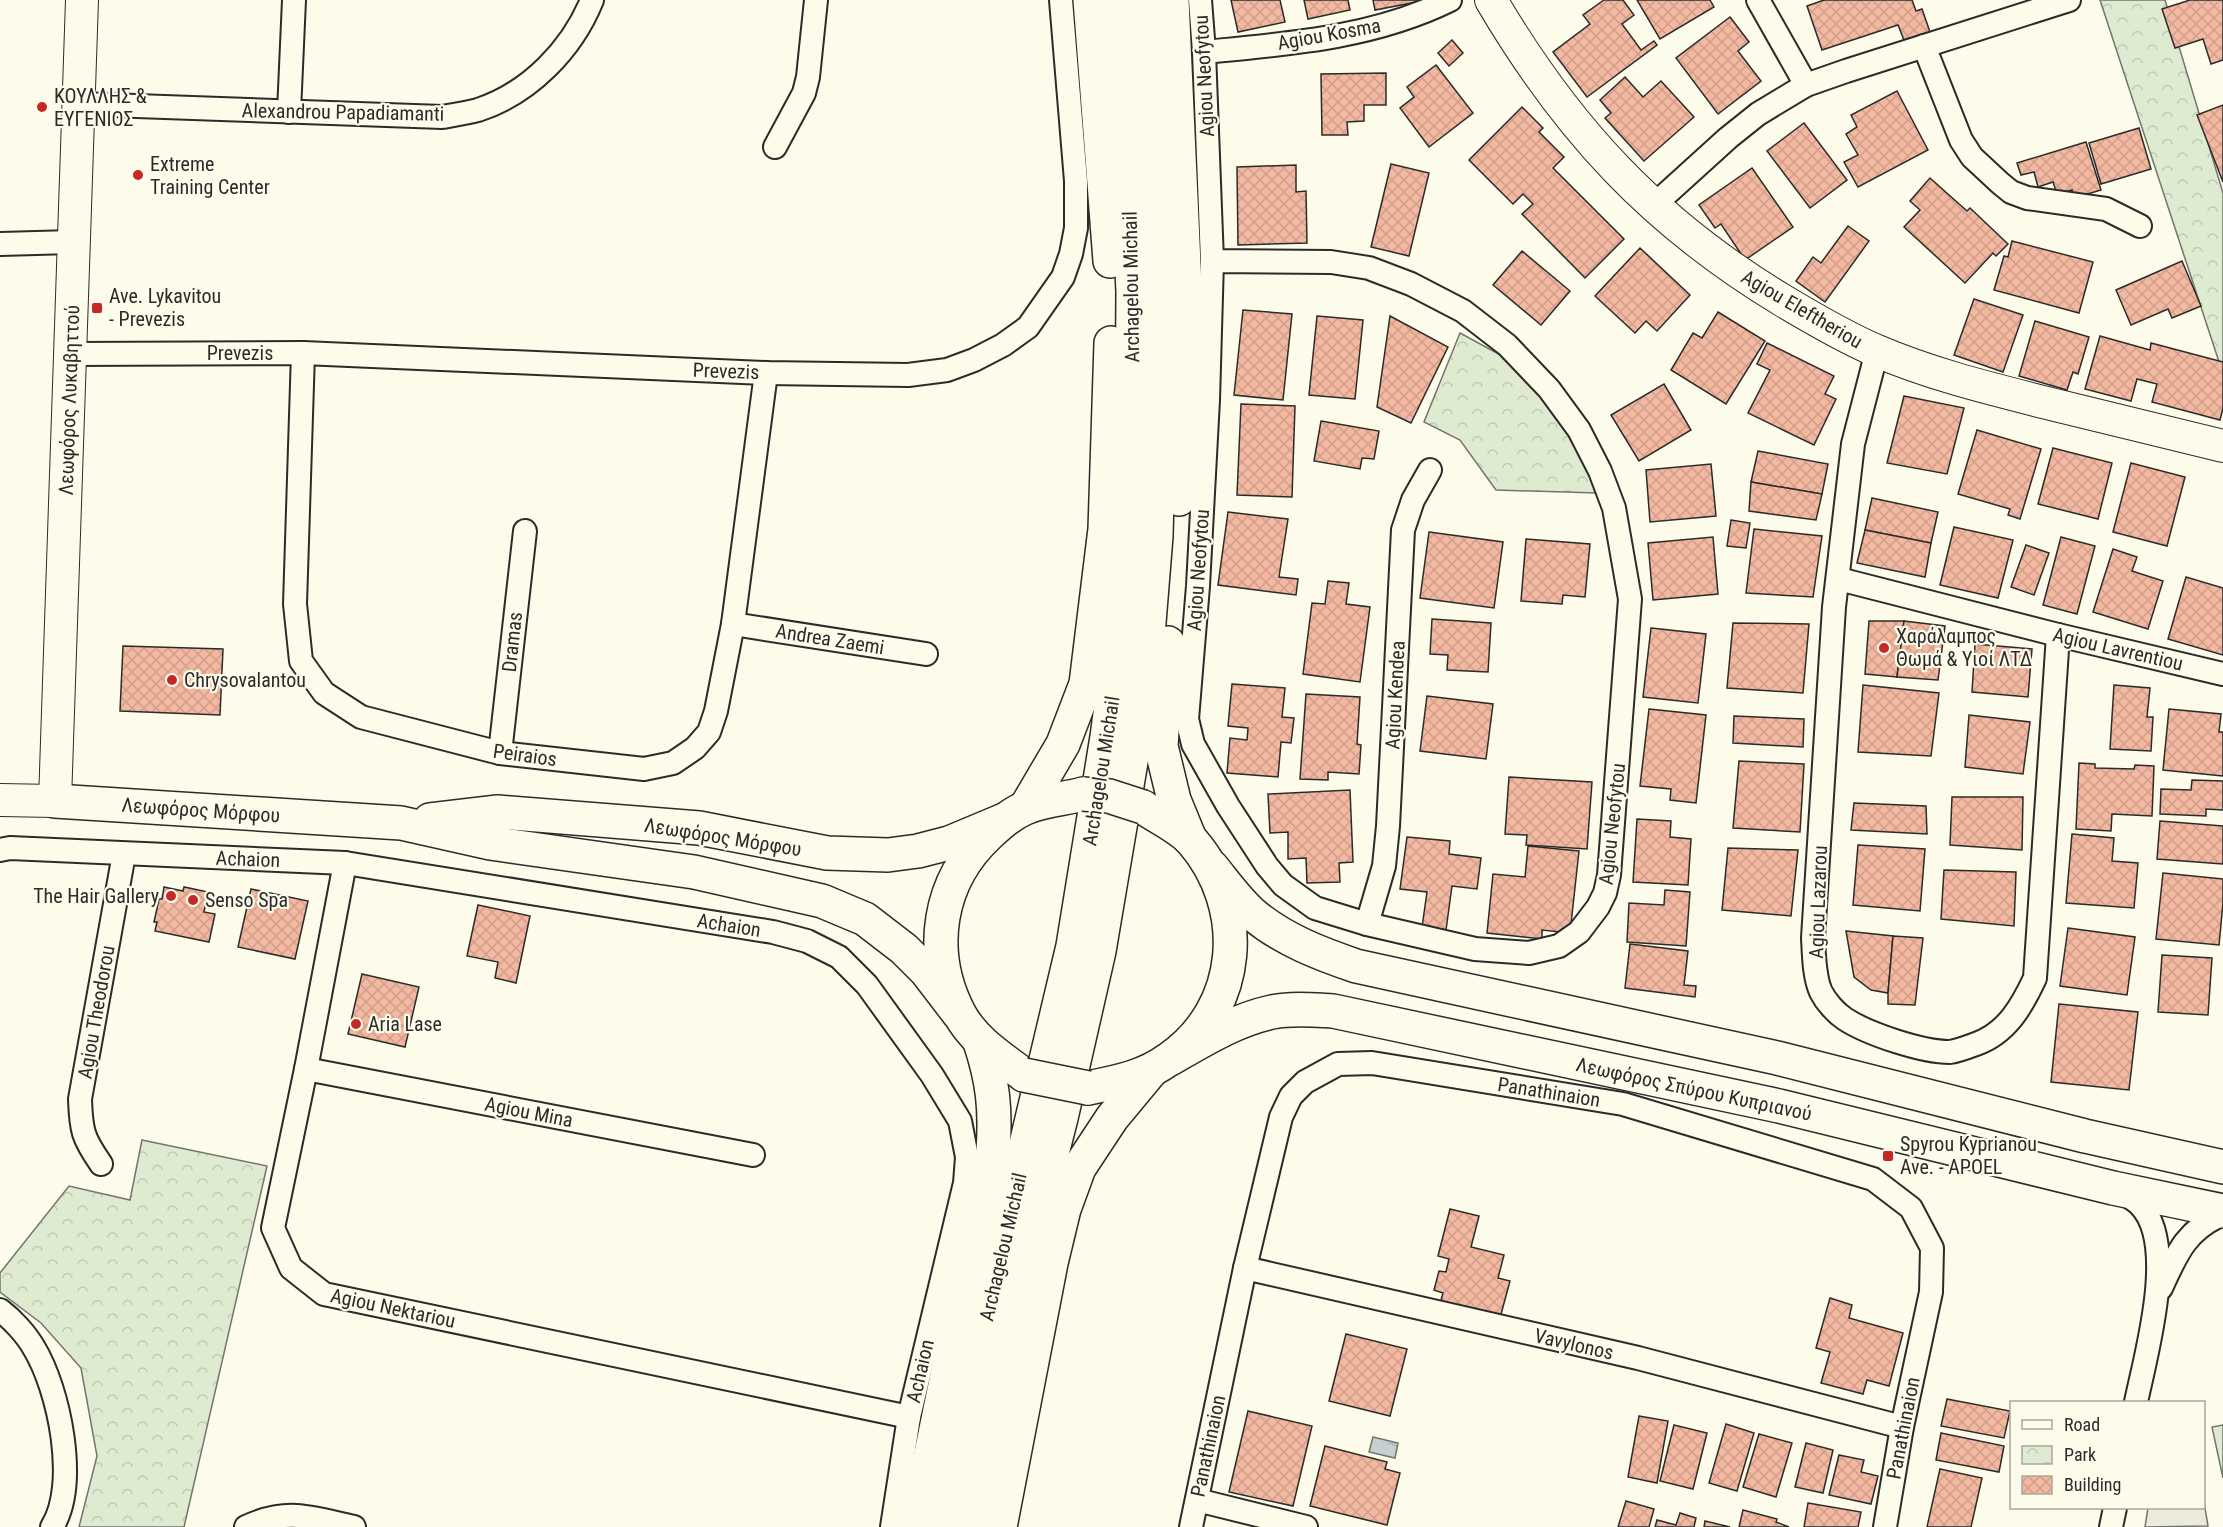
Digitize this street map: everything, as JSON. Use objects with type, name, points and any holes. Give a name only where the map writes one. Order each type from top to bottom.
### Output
[{"type":"main road","points":[[1090,0],[1113,291],[1105,530],[1086,684],[1063,744],[1015,813],[972,849],[966,859],[950,887],[940,930],[943,973],[959,1014],[980,1042],[1024,1075],[1088,1088],[1127,1080],[1160,1065]]},
{"type":"main road","name":"Archagelou Michail","points":[[942,1527],[1000,1254],[1073,946],[1107,737],[1120,638],[1128,536],[1132,435],[1133,292],[1119,0]]},
{"type":"main road","name":"Archagelou Michail","points":[[973,1527],[1025,1260],[1061,1118],[1099,951],[1135,738],[1148,635],[1156,536],[1161,330],[1147,0]]},
{"type":"main road","points":[[1172,0],[1185,287],[1184,387],[1178,539],[1161,746],[1174,800],[1190,839],[1255,916],[1296,942],[1323,955],[1356,966],[1777,1058],[2085,1136],[2223,1167]]},
{"type":"main road","name":"Λεωφόρος Μόρφου","points":[[401,823],[498,812],[699,828],[827,853],[888,855],[918,851],[949,843],[1015,813],[1083,794],[1109,796],[1143,807],[1190,839]]},
{"type":"main road","name":"Λεωφόρος Μόρφου","points":[[55,801],[401,823],[490,843],[694,872],[822,901],[865,919],[904,949],[926,971],[959,1014]]},
{"type":"main road","points":[[1000,1527],[1051,1263],[1064,1209],[1079,1168],[1112,1118],[1160,1065],[1197,1034],[1216,1004],[1228,970],[1231,935],[1226,900],[1212,867]]},
{"type":"main road","name":"Λεωφόρος Σπύρου Κυπριανού","points":[[1160,1065],[1235,1024],[1272,1012],[1333,1011],[1779,1106],[2223,1213]]},
{"type":"main road","points":[[916,1527],[993,1150],[996,1116],[987,1063],[980,1042]]},
{"type":"street","name":"Λεωφόρος Λυκαβηττού","points":[[55,801],[71,354],[72,242],[80,104],[82,0]]},
{"type":"street","points":[[289,112],[294,0]]},
{"type":"street","name":"Alexandrou Papadiamanti","points":[[80,104],[442,117],[478,110],[509,96],[536,77],[565,48],[585,17],[592,0]]},
{"type":"street","points":[[775,147],[804,93],[808,77],[816,0]]},
{"type":"street","name":"Prevezis","points":[[71,354],[303,353],[766,372],[908,375],[947,370],[974,360],[1029,327],[1064,278],[1076,228],[1076,181],[1061,0]]},
{"type":"street","name":"Agiou Neofytou","points":[[1200,0],[1212,261],[1208,412],[1187,719],[1193,744],[1228,806],[1267,866],[1283,885],[1315,908],[1367,924],[1475,950],[1528,953],[1541,952],[1559,946],[1579,932],[1598,907],[1605,893],[1609,875],[1630,599],[1614,507],[1600,471],[1579,430],[1549,389],[1507,345],[1463,311],[1411,284],[1369,268],[1331,262],[1212,261]]},
{"type":"street","name":"Agiou Kosma","points":[[1204,52],[1292,44],[1341,36],[1412,17],[1450,0]]},
{"type":"street","name":"Agiou Eleftheriou","points":[[1491,0],[1521,50],[1563,108],[1603,156],[1653,206],[1705,249],[1750,281],[1816,321],[1877,351],[1937,373],[1993,390],[2223,446]]},
{"type":"street","points":[[1758,0],[1806,85]]},
{"type":"street","points":[[1653,206],[1758,114],[1806,85],[2069,0]]},
{"type":"street","points":[[1924,46],[1961,140],[1971,157],[1992,177],[2011,192],[2027,198],[2106,208],[2139,226]]},
{"type":"street","points":[[0,244],[72,242]]},
{"type":"street","name":"Agiou Lazarou","points":[[1877,351],[1853,444],[1834,607],[1813,938],[1815,965],[1821,991],[1831,1006],[1845,1019],[1879,1036],[1951,1052],[1978,1044],[2004,1028],[2022,1006],[2036,978],[2058,635]]},
{"type":"street","name":"Peiraios","points":[[303,353],[295,604],[301,661],[324,693],[361,717],[500,753],[644,770],[673,763],[695,748],[709,732],[716,711],[733,624],[766,372]]},
{"type":"street","name":"Agiou Kendea","points":[[1367,924],[1384,866],[1388,826],[1403,530],[1413,500],[1430,470]]},
{"type":"street","name":"Dramas","points":[[500,753],[525,531]]},
{"type":"street","name":"Agiou Lavrentiou","points":[[1839,579],[2223,674]]},
{"type":"street","name":"Andrea Zaemi","points":[[733,624],[926,654]]},
{"type":"street","name":"Λεωφόρος Μόρφου","points":[[0,800],[55,801]]},
{"type":"street","name":"Achaion","points":[[0,850],[10,848],[345,863],[773,932],[807,941],[839,957],[867,985],[932,1075],[960,1121],[967,1157],[965,1183],[909,1417],[892,1527]]},
{"type":"street","name":"Agiou Theodorou","points":[[101,1164],[86,1142],[81,1124],[80,1099],[124,854]]},
{"type":"street","name":"Agiou Nektariou","points":[[345,863],[273,1228],[291,1269],[324,1294],[909,1417]]},
{"type":"street","name":"Panathinaion","points":[[1191,1527],[1245,1269],[1281,1117],[1292,1096],[1305,1082],[1338,1064],[1372,1063],[1623,1104],[1872,1179],[1911,1208],[1932,1248],[1931,1292],[1902,1427],[1884,1527]]},
{"type":"street","name":"Agiou Mina","points":[[306,1069],[753,1155]]},
{"type":"street","points":[[2113,1188],[2131,1197],[2142,1207],[2151,1226],[2156,1244],[2158,1295]]},
{"type":"street","points":[[2136,1401],[2158,1295],[2176,1255],[2189,1235],[2206,1221],[2223,1213]]},
{"type":"street","name":"Vavylonos","points":[[1245,1269],[1638,1358],[1902,1427]]},
{"type":"street","points":[[0,1310],[34,1347],[50,1381],[60,1419],[66,1466],[62,1497],[52,1527]]},
{"type":"street","points":[[1197,1500],[1306,1527]]},
{"type":"street","points":[[2111,1527],[2115,1509]]},
{"type":"street","points":[[246,1527],[265,1518],[296,1514],[354,1527]]},
{"type":"green space","points":[[2100,0],[2165,0],[2223,193],[2223,374]]},
{"type":"green space","points":[[1460,333],[1508,359],[1568,424],[1597,493],[1496,490],[1460,440],[1424,422]]},
{"type":"green space","points":[[142,1140],[267,1166],[184,1527],[79,1527],[97,1456],[81,1368],[41,1323],[0,1292],[0,1273],[69,1186],[130,1200]]},
{"type":"green space","points":[[2223,1425],[2223,1478],[2212,1427]]},
{"type":"shaded area","points":[[2205,1508],[2208,1526],[2145,1527],[2148,1509]]},
{"type":"water","points":[[1373,1437],[1398,1443],[1395,1458],[1369,1452]]},
{"type":"building","points":[[1231,0],[1280,0],[1285,22],[1238,32]]},
{"type":"building","points":[[1304,0],[1348,0],[1350,10],[1308,19]]},
{"type":"building","points":[[1373,0],[1421,0],[1422,1],[1375,10]]},
{"type":"building","points":[[1604,0],[1623,0],[1634,15],[1622,24],[1641,50],[1654,41],[1657,45],[1587,97],[1553,52],[1590,24],[1583,15]]},
{"type":"building","points":[[1637,0],[1710,0],[1714,7],[1660,39]]},
{"type":"building","points":[[1824,0],[1912,0],[1916,11],[1922,9],[1930,32],[1904,40],[1898,25],[1822,50],[1807,6]]},
{"type":"building","points":[[2190,0],[2223,0],[2223,60],[2211,64],[2203,39],[2175,48],[2162,9]]},
{"type":"building","points":[[1730,17],[1749,42],[1738,51],[1761,81],[1718,114],[1676,58]]},
{"type":"building","points":[[1452,40],[1463,53],[1449,66],[1438,53]]},
{"type":"building","points":[[1436,65],[1473,113],[1429,147],[1400,108],[1414,97],[1407,87]]},
{"type":"building","points":[[1386,73],[1386,105],[1364,105],[1364,121],[1347,122],[1348,135],[1322,135],[1321,74]]},
{"type":"building","points":[[1625,77],[1643,97],[1661,81],[1694,117],[1644,161],[1605,118],[1611,113],[1600,100]]},
{"type":"building","points":[[1897,91],[1928,150],[1858,187],[1844,162],[1858,155],[1846,134],[1857,127],[1851,115]]},
{"type":"building","points":[[2223,105],[2223,182],[2197,115]]},
{"type":"building","points":[[1522,107],[1543,128],[1539,132],[1564,157],[1553,168],[1624,239],[1585,278],[1522,214],[1533,204],[1523,194],[1513,204],[1469,160]]},
{"type":"building","points":[[1804,123],[1847,180],[1810,208],[1767,151]]},
{"type":"building","points":[[2139,128],[2151,169],[2101,184],[2089,143]]},
{"type":"building","points":[[2086,142],[2101,190],[2074,198],[2072,190],[2057,194],[2053,182],[2038,187],[2034,172],[2021,175],[2017,163]]},
{"type":"building","points":[[1391,164],[1429,173],[1409,256],[1371,247]]},
{"type":"building","points":[[1296,165],[1296,192],[1306,191],[1307,243],[1238,245],[1237,167]]},
{"type":"building","points":[[1752,168],[1793,227],[1745,260],[1721,224],[1715,228],[1699,205]]},
{"type":"building","points":[[1930,178],[1967,211],[1970,208],[2008,244],[1996,256],[1993,253],[1965,283],[1904,227],[1920,210],[1910,201]]},
{"type":"building","points":[[1848,226],[1869,241],[1825,302],[1796,281],[1813,257],[1821,263]]},
{"type":"building","points":[[2012,241],[2093,262],[2079,313],[1994,290],[2004,256],[2008,257]]},
{"type":"building","points":[[1640,248],[1690,295],[1657,331],[1646,321],[1635,333],[1595,296]]},
{"type":"building","points":[[1522,251],[1570,291],[1541,325],[1493,285]]},
{"type":"building","points":[[2182,261],[2201,306],[2172,318],[2168,309],[2131,325],[2116,290]]},
{"type":"building","points":[[1974,299],[2023,315],[2003,372],[1954,355]]},
{"type":"building","points":[[1243,310],[1292,314],[1283,400],[1234,395]]},
{"type":"building","points":[[1718,312],[1765,341],[1726,404],[1671,370],[1693,333],[1702,338]]},
{"type":"building","points":[[1317,316],[1363,320],[1355,399],[1309,395]]},
{"type":"building","points":[[1390,316],[1448,347],[1411,423],[1377,407]]},
{"type":"building","points":[[2035,321],[2089,337],[2078,374],[2073,372],[2067,390],[2019,376]]},
{"type":"building","points":[[2100,336],[2150,350],[2151,343],[2223,362],[2223,408],[2220,420],[2152,402],[2157,384],[2137,379],[2131,401],[2085,389]]},
{"type":"building","points":[[1767,343],[1834,376],[1825,394],[1836,399],[1814,445],[1748,413],[1770,370],[1757,364]]},
{"type":"building","points":[[1664,384],[1691,430],[1639,461],[1611,415]]},
{"type":"building","points":[[1904,396],[1964,408],[1947,474],[1887,463]]},
{"type":"building","points":[[1241,404],[1295,406],[1292,497],[1237,495]]},
{"type":"building","points":[[1321,421],[1379,431],[1374,459],[1362,458],[1360,469],[1314,461]]},
{"type":"building","points":[[1977,430],[2041,449],[2020,519],[2008,515],[2010,509],[1958,494]]},
{"type":"building","points":[[2053,448],[2112,463],[2098,519],[2038,504]]},
{"type":"building","points":[[1758,451],[1828,464],[1822,494],[1751,482]]},
{"type":"building","points":[[2131,463],[2185,477],[2167,546],[2113,532]]},
{"type":"building","points":[[1711,464],[1716,516],[1650,522],[1646,470]]},
{"type":"building","points":[[1751,482],[1822,494],[1816,520],[1749,511]]},
{"type":"building","points":[[1872,498],[1938,512],[1931,543],[1865,530]]},
{"type":"building","points":[[1228,512],[1288,519],[1279,577],[1298,579],[1296,595],[1218,585]]},
{"type":"building","points":[[1731,520],[1750,523],[1746,548],[1727,546]]},
{"type":"building","points":[[1954,527],[2013,540],[1998,598],[1940,585]]},
{"type":"building","points":[[1754,529],[1822,536],[1813,597],[1746,593]]},
{"type":"building","points":[[1865,530],[1931,543],[1925,577],[1857,563]]},
{"type":"building","points":[[1429,532],[1503,542],[1494,608],[1420,598]]},
{"type":"building","points":[[1713,537],[1718,594],[1653,600],[1648,543]]},
{"type":"building","points":[[2061,537],[2095,546],[2077,614],[2043,605]]},
{"type":"building","points":[[1526,539],[1590,544],[1585,597],[1563,595],[1562,604],[1521,601]]},
{"type":"building","points":[[2026,545],[2049,553],[2034,595],[2011,587]]},
{"type":"building","points":[[2113,549],[2137,557],[2132,571],[2163,581],[2148,629],[2093,612]]},
{"type":"building","points":[[2186,577],[2223,588],[2223,655],[2168,639]]},
{"type":"building","points":[[1328,581],[1349,583],[1346,604],[1370,607],[1360,682],[1303,674],[1312,603],[1325,604]]},
{"type":"building","points":[[1432,619],[1491,623],[1488,672],[1447,670],[1448,655],[1430,654]]},
{"type":"building","name":"Χαράλαμπος Θωμά & Υιοί ΛΤΔ","points":[[1869,621],[1904,621],[1897,677],[1865,674]]},
{"type":"building","points":[[1904,621],[1945,626],[1938,680],[1897,677]]},
{"type":"building","points":[[1733,623],[1809,624],[1803,693],[1727,688]]},
{"type":"building","points":[[1651,628],[1706,634],[1698,703],[1643,697]]},
{"type":"building","points":[[1975,644],[2032,649],[2028,697],[1972,692]]},
{"type":"building","name":"Chrysovalantou","points":[[123,646],[223,649],[220,715],[120,711]]},
{"type":"building","points":[[1232,684],[1285,688],[1282,717],[1294,718],[1291,743],[1281,742],[1278,777],[1227,773],[1230,738],[1247,740],[1248,728],[1228,726]]},
{"type":"building","points":[[1863,685],[1939,693],[1931,756],[1858,752]]},
{"type":"building","points":[[2114,685],[2150,688],[2147,717],[2153,717],[2151,751],[2110,749]]},
{"type":"building","points":[[1306,694],[1360,697],[1357,744],[1361,745],[1359,774],[1328,772],[1328,780],[1300,779]]},
{"type":"building","points":[[1427,696],[1493,704],[1486,759],[1420,751]]},
{"type":"building","points":[[1649,709],[1706,715],[1696,803],[1670,800],[1671,789],[1640,786]]},
{"type":"building","points":[[2169,709],[2221,714],[2219,732],[2223,732],[2223,776],[2163,770]]},
{"type":"building","points":[[1969,715],[2030,722],[2023,774],[1965,767]]},
{"type":"building","points":[[1734,716],[1804,719],[1803,747],[1733,743]]},
{"type":"building","points":[[1739,761],[1804,764],[1800,832],[1733,828]]},
{"type":"building","points":[[2079,763],[2095,764],[2095,768],[2134,769],[2135,765],[2154,766],[2152,816],[2112,814],[2111,831],[2076,829]]},
{"type":"building","points":[[1509,777],[1592,782],[1587,849],[1526,845],[1527,835],[1505,834]]},
{"type":"building","points":[[2192,780],[2223,781],[2223,810],[2206,809],[2206,816],[2160,814],[2161,789],[2191,790]]},
{"type":"building","points":[[1350,790],[1353,862],[1339,863],[1340,882],[1307,883],[1306,858],[1288,859],[1288,832],[1270,833],[1268,794]]},
{"type":"building","points":[[1952,797],[2023,797],[2022,850],[1950,845]]},
{"type":"building","points":[[1854,803],[1926,806],[1927,834],[1851,830]]},
{"type":"building","points":[[1637,819],[1671,821],[1670,837],[1691,839],[1688,885],[1633,882]]},
{"type":"building","points":[[2160,821],[2223,826],[2223,864],[2157,859]]},
{"type":"building","points":[[2072,834],[2114,838],[2112,861],[2138,863],[2134,908],[2066,903]]},
{"type":"building","points":[[1407,837],[1450,841],[1449,854],[1481,858],[1477,889],[1452,886],[1446,930],[1422,927],[1427,892],[1400,889]]},
{"type":"building","points":[[1858,845],[1925,849],[1920,911],[1853,905]]},
{"type":"building","points":[[1528,846],[1579,851],[1570,933],[1542,930],[1542,939],[1487,933],[1493,874],[1525,877]]},
{"type":"building","points":[[1728,848],[1798,850],[1791,916],[1722,910]]},
{"type":"building","points":[[1944,870],[2016,872],[2014,926],[1941,919]]},
{"type":"building","points":[[2163,873],[2223,879],[2219,945],[2156,939]]},
{"type":"building","points":[[164,887],[183,891],[184,887],[208,892],[204,912],[215,914],[209,942],[155,931],[157,922],[154,922]]},
{"type":"building","points":[[251,889],[308,901],[295,959],[238,947]]},
{"type":"building","points":[[1665,890],[1690,892],[1686,946],[1627,942],[1629,903],[1664,905]]},
{"type":"building","points":[[478,905],[530,916],[516,983],[495,978],[498,962],[467,956]]},
{"type":"building","points":[[2068,928],[2135,937],[2127,995],[2060,986]]},
{"type":"building","points":[[1846,931],[1893,936],[1888,993],[1871,990],[1854,977]]},
{"type":"building","points":[[1893,936],[1923,938],[1915,1005],[1888,1004]]},
{"type":"building","points":[[1630,944],[1688,951],[1684,985],[1696,986],[1695,997],[1625,988]]},
{"type":"building","points":[[2162,955],[2212,958],[2208,1015],[2158,1012]]},
{"type":"building","points":[[362,974],[419,987],[405,1047],[348,1034]]},
{"type":"building","points":[[2059,1004],[2138,1012],[2129,1090],[2051,1082]]},
{"type":"building","points":[[1450,1209],[1479,1216],[1471,1247],[1504,1255],[1498,1278],[1510,1281],[1500,1318],[1440,1304],[1443,1293],[1434,1290],[1439,1271],[1446,1272],[1449,1259],[1438,1256]]},
{"type":"building","points":[[1830,1298],[1852,1305],[1849,1318],[1903,1333],[1889,1386],[1867,1380],[1863,1394],[1821,1383],[1830,1352],[1816,1348]]},
{"type":"building","points":[[1346,1334],[1407,1349],[1390,1416],[1329,1401]]},
{"type":"building","points":[[1947,1399],[2010,1411],[2004,1438],[1941,1426]]},
{"type":"building","points":[[1248,1411],[1312,1426],[1293,1506],[1229,1492]]},
{"type":"building","points":[[1639,1416],[1668,1421],[1657,1483],[1628,1477]]},
{"type":"building","points":[[1726,1424],[1754,1433],[1737,1491],[1709,1483]]},
{"type":"building","points":[[1674,1425],[1707,1433],[1693,1489],[1660,1481]]},
{"type":"building","points":[[1941,1433],[2004,1446],[1999,1472],[1936,1460]]},
{"type":"building","points":[[1759,1434],[1792,1443],[1776,1497],[1743,1487]]},
{"type":"building","points":[[1806,1443],[1833,1450],[1823,1493],[1795,1487]]},
{"type":"building","points":[[1325,1446],[1387,1462],[1385,1469],[1400,1473],[1387,1525],[1310,1506]]},
{"type":"building","points":[[1839,1455],[1864,1460],[1861,1472],[1878,1476],[1871,1504],[1829,1495]]},
{"type":"building","points":[[1940,1469],[1982,1478],[1971,1527],[1927,1527]]},
{"type":"building","points":[[1626,1501],[1654,1509],[1649,1527],[1618,1527]]},
{"type":"building","points":[[1808,1503],[1861,1512],[1858,1527],[1804,1527]]},
{"type":"building","points":[[1743,1510],[1777,1519],[1776,1522],[1789,1527],[1739,1527]]},
{"type":"building","points":[[1680,1513],[1696,1518],[1694,1527],[1655,1527],[1657,1520],[1676,1525]]},
{"type":"building","points":[[1705,1521],[1730,1527],[1704,1527]]},
{"type":"place","name":"ΚΟΥΛΛΗΣ & ΕΥΓΕΝΙΟΣ","points":[[42,107]]},
{"type":"place","name":"Extreme Training Center","points":[[138,175]]},
{"type":"place","name":"Ave. Lykavitou - Prevezis","points":[[97,308]]},
{"type":"place","name":"Χαράλαμπος Θωμά & Υιοί ΛΤΔ","points":[[1884,648]]},
{"type":"place","name":"Chrysovalantou","points":[[172,680]]},
{"type":"place","name":"The Hair Gallery","points":[[171,896]]},
{"type":"place","name":"Senso Spa","points":[[193,900]]},
{"type":"place","name":"Aria Lase","points":[[356,1024]]},
{"type":"place","name":"Spyrou Kyprianou Ave. - APOEL","points":[[1888,1156]]}]
